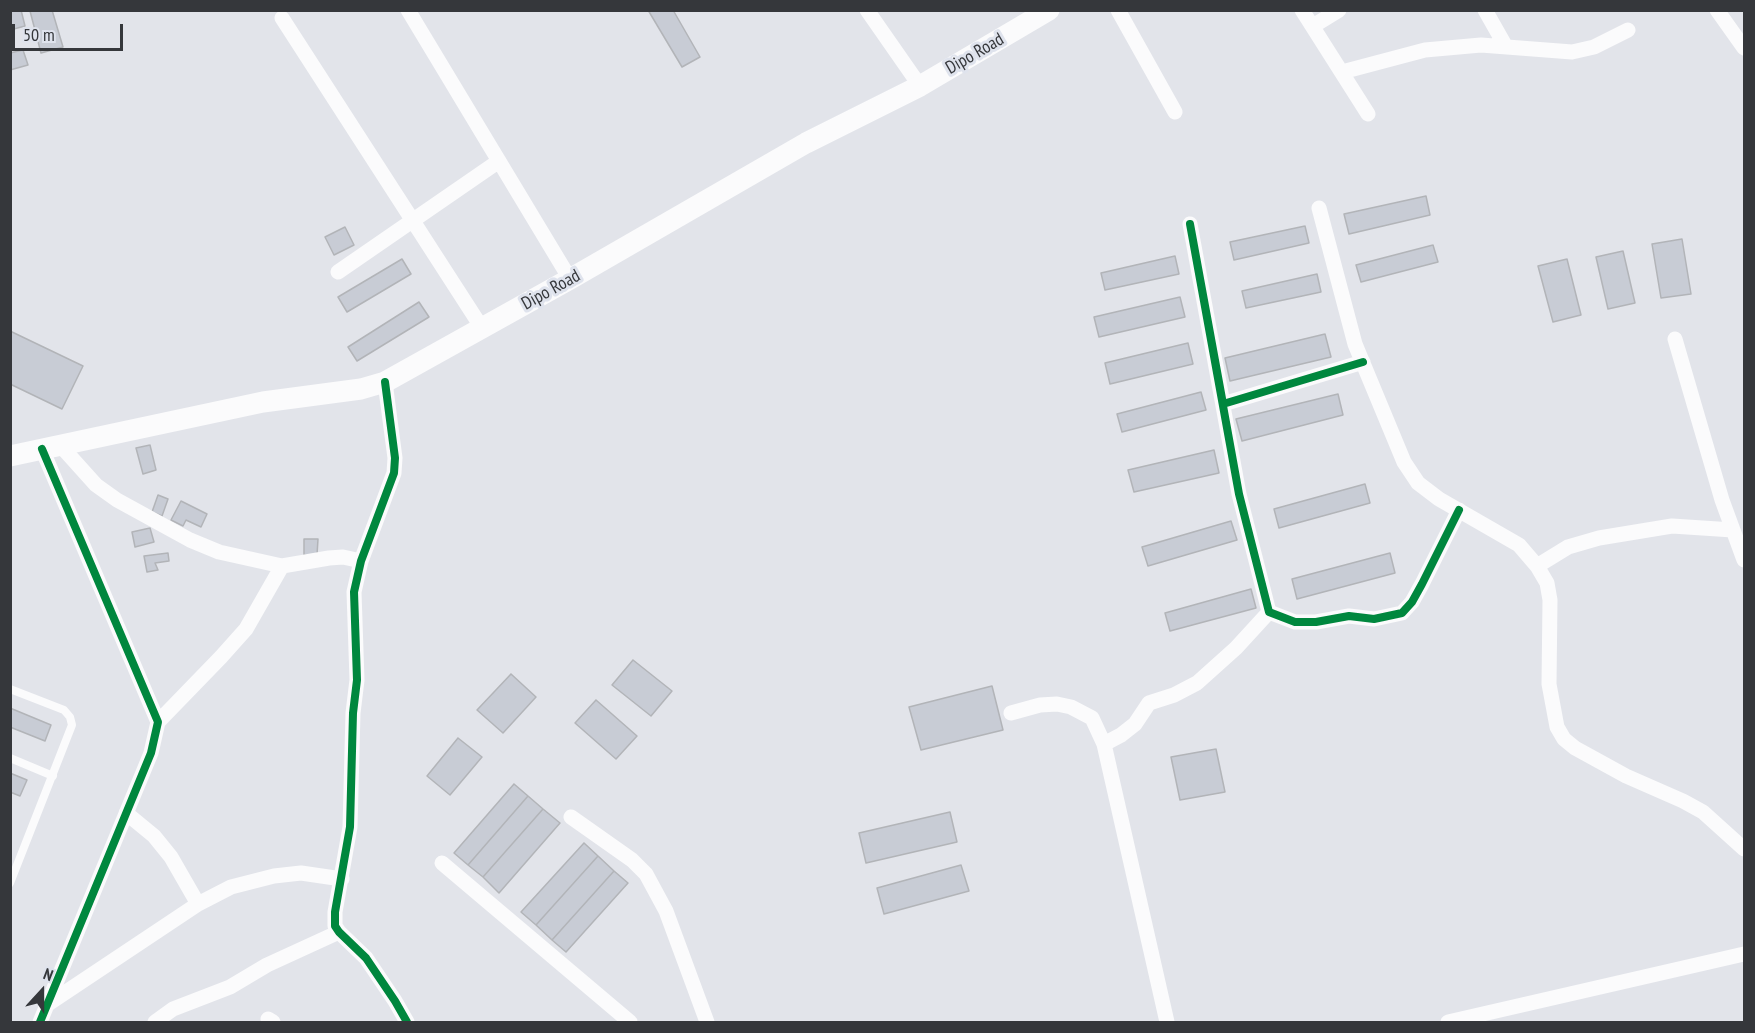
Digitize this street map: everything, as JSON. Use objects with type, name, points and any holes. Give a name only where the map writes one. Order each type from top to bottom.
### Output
[{"type":"main road","name":"Dipo Road","points":[[10,456],[263,402],[361,389],[385,382],[806,143],[920,86],[1049,10]]},
{"type":"street","points":[[408,10],[570,279]]},
{"type":"street","points":[[867,10],[920,86]]},
{"type":"street","points":[[1118,10],[1175,111]]},
{"type":"street","points":[[1302,10],[1368,114]]},
{"type":"street","points":[[1313,26],[1339,10]]},
{"type":"street","points":[[1485,10],[1506,46]]},
{"type":"street","points":[[1717,10],[1744,48]]},
{"type":"street","points":[[282,18],[482,328]]},
{"type":"street","points":[[1342,72],[1425,50],[1481,45],[1572,52],[1594,47],[1628,30]]},
{"type":"street","points":[[338,272],[499,161]]},
{"type":"street","points":[[1319,208],[1355,344],[1404,462],[1418,483],[1439,499],[1519,544],[1547,582],[1551,600],[1550,684],[1557,727],[1564,739],[1575,748],[1626,776],[1695,807],[1744,849]]},
{"type":"street","points":[[1223,404],[1190,224],[1239,494],[1269,612]]},
{"type":"street","points":[[1675,339],[1722,500],[1744,560]]},
{"type":"street","points":[[1223,404],[1363,362]]},
{"type":"street","points":[[385,382],[395,458],[394,473],[360,561],[354,592],[357,680],[353,713],[350,827],[335,912],[335,926],[366,958],[407,1023]]},
{"type":"street","points":[[51,447],[117,500],[190,540],[219,552],[282,566],[343,557],[360,561]]},
{"type":"street","points":[[51,447],[158,722]]},
{"type":"street","points":[[1269,612],[1295,621],[1316,622],[1349,616],[1374,619],[1402,614],[1412,602],[1460,510]]},
{"type":"street","points":[[1537,566],[1568,547],[1599,538],[1672,526],[1733,530]]},
{"type":"street","points":[[40,1023],[151,753],[158,722],[246,629],[282,566]]},
{"type":"street","points":[[1104,744],[1135,724],[1149,703],[1174,695],[1197,683],[1236,648],[1269,612]]},
{"type":"street","points":[[1011,713],[1040,705],[1057,704],[1071,707],[1092,718],[1104,744],[1167,1023]]},
{"type":"street","points":[[126,813],[154,836],[171,857],[198,904]]},
{"type":"street","points":[[571,817],[632,860],[646,874],[666,911],[707,1023]]},
{"type":"street","points":[[442,863],[630,1023]]},
{"type":"street","points":[[48,1004],[198,904],[231,887],[274,876],[301,873],[342,879]]},
{"type":"street","points":[[155,1023],[173,1009],[230,987],[267,964],[339,932]]},
{"type":"street","points":[[1448,1023],[1744,954]]},
{"type":"lane","points":[[10,689],[64,710],[70,717],[72,725],[10,883]]},
{"type":"lane","points":[[10,758],[53,776]]},
{"type":"building","points":[[10,10],[21,10],[25,26],[10,30]]},
{"type":"building","points":[[52,10],[63,47],[41,53],[30,11]]},
{"type":"building","points":[[648,10],[673,10],[700,57],[682,67]]},
{"type":"building","points":[[23,50],[28,65],[10,70],[10,53]]},
{"type":"building","points":[[1426,196],[1430,215],[1349,234],[1344,214]]},
{"type":"building","points":[[1305,226],[1309,243],[1234,260],[1230,242]]},
{"type":"building","points":[[345,227],[354,245],[334,255],[325,237]]},
{"type":"building","points":[[1682,239],[1691,294],[1661,298],[1652,244]]},
{"type":"building","points":[[1433,245],[1438,262],[1361,282],[1356,265]]},
{"type":"building","points":[[1623,251],[1635,303],[1608,309],[1596,257]]},
{"type":"building","points":[[1175,256],[1179,274],[1105,290],[1101,273]]},
{"type":"building","points":[[402,259],[411,274],[347,312],[338,297]]},
{"type":"building","points":[[1567,259],[1581,315],[1553,322],[1538,266]]},
{"type":"building","points":[[1317,274],[1321,292],[1246,308],[1242,291]]},
{"type":"building","points":[[1180,297],[1185,317],[1099,337],[1094,317]]},
{"type":"building","points":[[419,302],[429,317],[357,361],[348,347]]},
{"type":"building","points":[[10,331],[83,366],[62,409],[10,384]]},
{"type":"building","points":[[1325,334],[1331,357],[1230,381],[1225,358]]},
{"type":"building","points":[[1188,343],[1193,364],[1110,384],[1105,363]]},
{"type":"building","points":[[1201,392],[1206,410],[1122,432],[1117,414]]},
{"type":"building","points":[[1338,394],[1343,415],[1242,441],[1236,419]]},
{"type":"building","points":[[150,445],[156,470],[143,474],[136,448]]},
{"type":"building","points":[[1214,450],[1219,473],[1134,492],[1128,470]]},
{"type":"building","points":[[1365,484],[1370,503],[1279,528],[1274,509]]},
{"type":"building","points":[[158,495],[168,499],[162,516],[152,512]]},
{"type":"building","points":[[181,501],[207,514],[201,527],[186,520],[183,526],[171,520]]},
{"type":"building","points":[[1231,521],[1237,540],[1148,566],[1142,547]]},
{"type":"building","points":[[150,528],[154,542],[135,547],[132,532]]},
{"type":"building","points":[[304,539],[318,539],[317,555],[304,555]]},
{"type":"building","points":[[168,553],[169,561],[155,563],[158,570],[147,572],[144,556]]},
{"type":"building","points":[[1390,553],[1395,573],[1297,599],[1292,579]]},
{"type":"building","points":[[1251,589],[1256,608],[1170,631],[1165,613]]},
{"type":"building","points":[[633,660],[672,691],[651,716],[612,685]]},
{"type":"building","points":[[511,674],[536,697],[503,733],[477,710]]},
{"type":"building","points":[[992,686],[1003,730],[921,750],[909,707]]},
{"type":"building","points":[[596,700],[637,736],[616,759],[575,723]]},
{"type":"building","points":[[10,708],[51,725],[45,741],[10,727]]},
{"type":"building","points":[[458,738],[482,757],[450,795],[427,776]]},
{"type":"building","points":[[1216,749],[1225,792],[1180,800],[1171,757]]},
{"type":"building","points":[[10,773],[27,780],[20,796],[10,792]]},
{"type":"building","points":[[514,784],[528,796],[468,865],[454,853]]},
{"type":"building","points":[[528,796],[543,809],[483,877],[468,865]]},
{"type":"building","points":[[543,809],[560,823],[499,893],[483,877]]},
{"type":"building","points":[[950,812],[957,842],[866,863],[859,833]]},
{"type":"building","points":[[584,843],[598,856],[536,925],[521,912]]},
{"type":"building","points":[[598,856],[614,871],[552,940],[536,925]]},
{"type":"building","points":[[961,865],[969,891],[884,914],[877,888]]},
{"type":"building","points":[[614,871],[628,883],[566,952],[552,940]]},
{"type":"cycle path","points":[[1363,362],[1223,404],[1190,224],[1239,494],[1269,612],[1295,622],[1316,622],[1349,616],[1374,619],[1402,613],[1412,602],[1422,584],[1459,510]]},
{"type":"cycle path","points":[[385,382],[395,458],[394,473],[361,561],[354,592],[357,680],[353,713],[350,827],[335,912],[335,926],[366,958],[407,1022]]},
{"type":"cycle path","points":[[40,1022],[151,753],[158,722],[42,449]]}]
